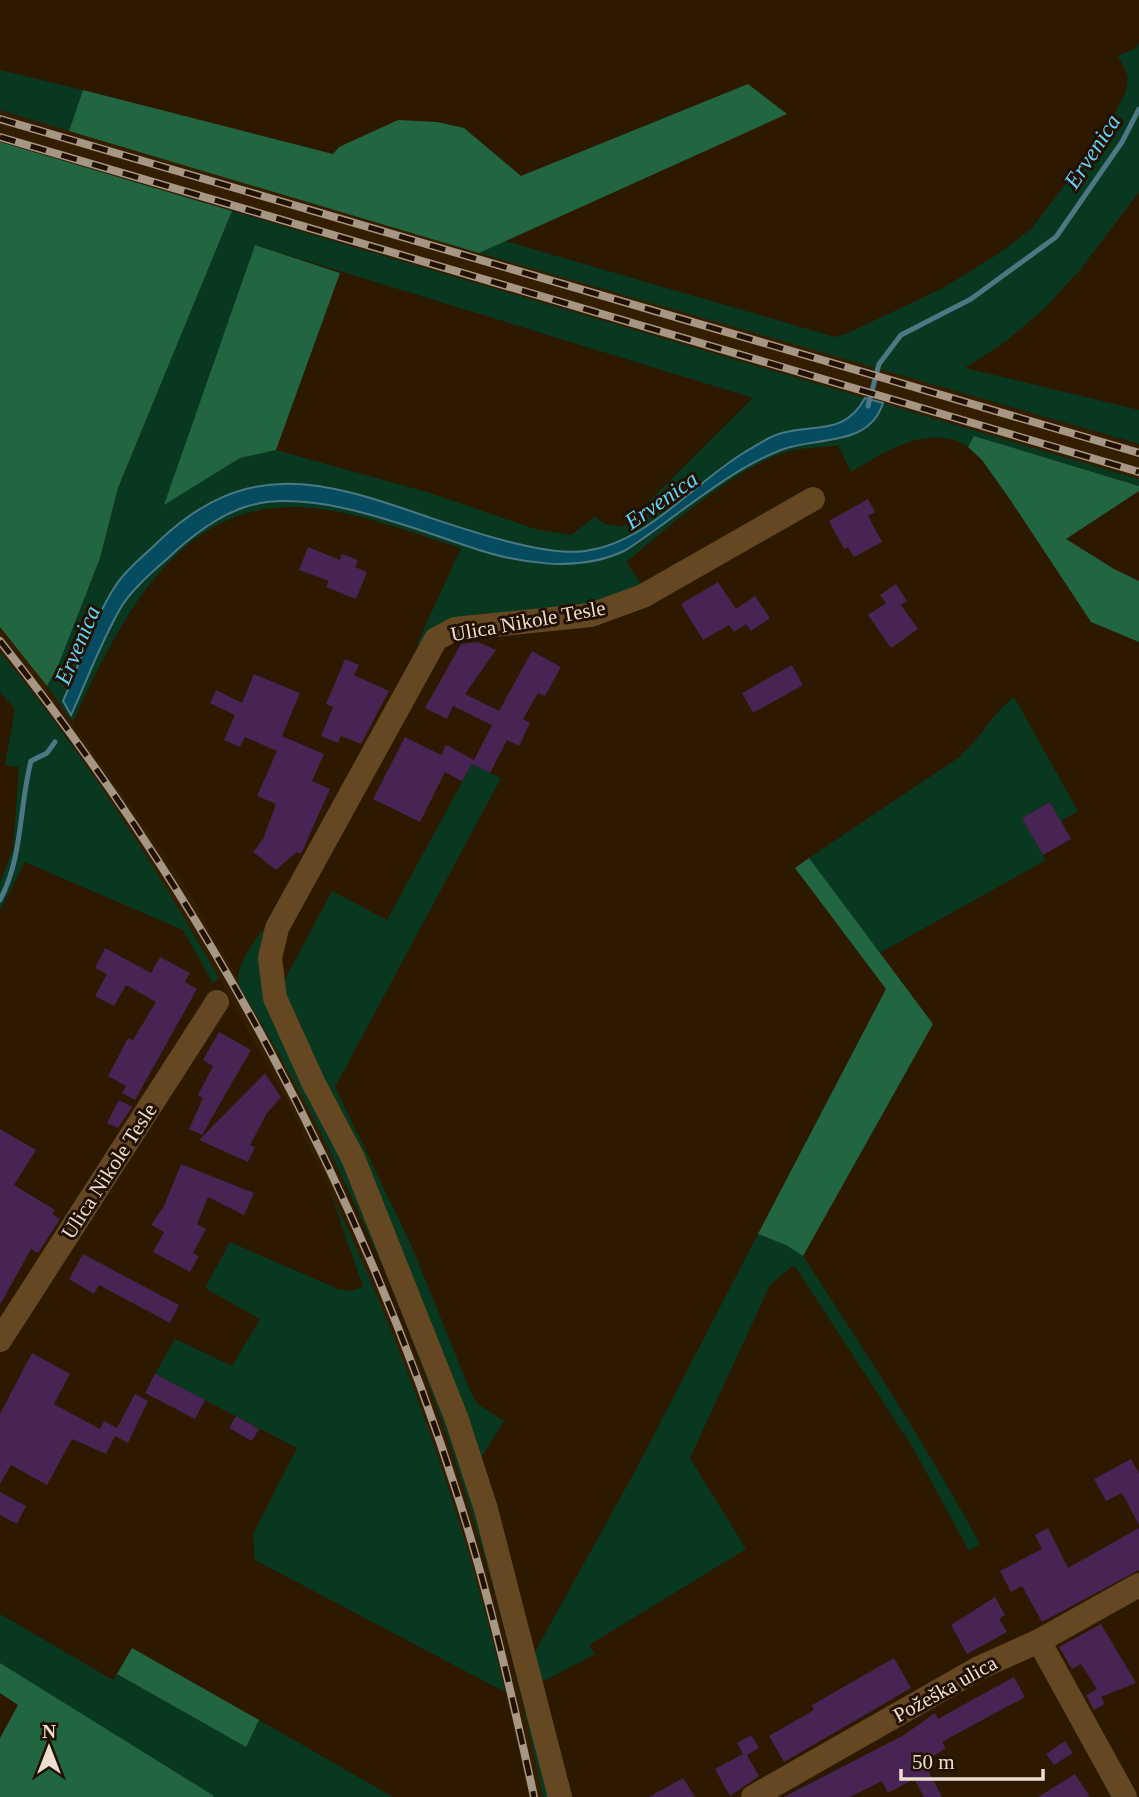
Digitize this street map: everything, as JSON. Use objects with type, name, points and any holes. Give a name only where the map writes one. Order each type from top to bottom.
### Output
[{"type":"street","name":"Ulica Nikole Tesle","points":[[559,1797],[486,1509],[456,1417],[354,1158],[281,1016],[270,958],[278,928],[436,639],[454,629],[590,615],[643,597],[813,499]]},
{"type":"street","name":"Ulica Nikole Tesle","points":[[0,1340],[218,1002]]},
{"type":"street","name":"Požeška ulica","points":[[753,1797],[979,1668],[1039,1641],[1139,1585]]},
{"type":"street","points":[[1039,1641],[1125,1797]]},
{"type":"shaded area","points":[[0,110],[1139,445],[1139,479],[0,142]]},
{"type":"shaded area","points":[[0,627],[47,686],[183,881],[299,1087],[339,1173],[428,1385],[469,1506],[527,1720],[543,1797],[529,1797],[502,1680],[450,1490],[393,1335],[349,1232],[291,1109],[196,937],[74,746],[0,652]]},
{"type":"green space","points":[[1139,43],[1139,192],[1079,271],[1045,308],[1005,342],[965,368],[1139,410],[1139,444],[479,253],[505,241],[835,337],[848,333],[941,289],[998,254],[1031,229],[1101,138],[1126,92],[1128,76],[1118,56],[1136,48]]},
{"type":"green space","points":[[0,70],[83,90],[69,131],[0,110]]},
{"type":"green space","points":[[748,84],[787,114],[479,253],[69,131],[83,90],[333,154],[339,147],[398,120],[437,122],[464,128],[521,176]]},
{"type":"green space","points":[[0,142],[232,211],[118,488],[100,558],[58,666],[47,686],[0,627]]},
{"type":"green space","points":[[232,211],[1139,479],[1139,486],[974,436],[968,447],[953,440],[938,438],[908,443],[851,472],[838,445],[790,451],[748,469],[726,483],[626,562],[645,589],[420,646],[417,644],[461,548],[380,522],[338,512],[296,507],[253,512],[215,526],[183,549],[155,578],[130,612],[109,648],[73,722],[47,686],[58,666],[100,558],[118,488]],"holes":[[[255,245],[753,398],[623,527],[605,524],[595,517],[571,535],[535,529],[430,493],[276,450],[240,458],[165,504]]]},
{"type":"green space","points":[[255,245],[340,273],[276,450],[240,458],[164,505]]},
{"type":"green space","points":[[974,436],[1139,486],[1139,491],[1066,539],[1139,581],[1139,642],[1091,622],[1011,501],[982,460],[968,447]]},
{"type":"green space","points":[[0,652],[61,730],[117,810],[219,978],[213,983],[183,930],[25,862],[0,910],[0,883],[13,849],[19,767],[5,765],[15,709],[0,692]]},
{"type":"green space","points":[[1014,697],[1078,811],[1061,821],[1050,802],[1022,818],[1046,860],[878,954],[809,858],[958,758]]},
{"type":"green space","points":[[472,764],[501,778],[335,1087],[412,1247],[472,1395],[478,1404],[504,1421],[477,1464],[286,997],[283,983],[332,891],[387,920]]},
{"type":"green space","points":[[809,858],[933,1024],[803,1256],[786,1245],[758,1234],[886,989],[795,868]]},
{"type":"green space","points":[[270,920],[266,947],[463,1455],[551,1797],[543,1797],[520,1691],[462,1481],[387,1276],[342,1177],[293,1080],[239,986],[238,978],[243,960]]},
{"type":"green space","points":[[330,1191],[384,1312],[431,1437],[471,1563],[505,1692],[255,1560],[253,1534],[297,1448],[155,1374],[175,1339],[232,1366],[260,1319],[205,1288],[230,1242],[338,1289],[351,1291],[363,1287]]},
{"type":"green space","points":[[758,1234],[786,1245],[803,1256],[917,1434],[980,1544],[969,1551],[912,1446],[794,1265],[770,1285],[690,1458],[746,1549],[589,1645],[595,1654],[540,1683],[531,1659],[634,1473]]},
{"type":"green space","points":[[0,1614],[113,1680],[117,1674],[246,1747],[259,1720],[393,1797],[213,1797],[0,1663]]},
{"type":"green space","points":[[132,1648],[259,1720],[246,1747],[117,1674]]},
{"type":"green space","points":[[0,1663],[214,1796],[0,1797],[0,1738],[18,1705],[0,1693]]},
{"type":"water","points":[[865,398],[883,403],[876,417],[866,427],[854,434],[795,446],[760,459],[740,470],[626,550],[588,562],[546,563],[505,557],[387,519],[327,505],[297,501],[270,502],[245,507],[223,516],[194,536],[135,589],[113,622],[71,715],[63,701],[100,613],[120,579],[160,540],[192,514],[224,497],[255,487],[286,484],[319,486],[388,503],[505,541],[549,550],[585,551],[608,546],[649,525],[725,465],[767,439],[795,430],[839,423],[857,410]]},
{"type":"building","points":[[868,499],[875,512],[868,516],[882,542],[854,557],[848,547],[844,549],[829,521]]},
{"type":"building","points":[[308,547],[340,560],[342,554],[358,560],[355,567],[367,572],[356,599],[326,587],[329,581],[299,570]]},
{"type":"building","points":[[718,582],[736,609],[755,596],[770,618],[751,631],[746,624],[734,632],[729,625],[703,640],[681,604]]},
{"type":"building","points":[[896,584],[907,601],[901,605],[918,629],[891,648],[868,615],[886,603],[880,595]]},
{"type":"building","points":[[478,642],[496,650],[465,694],[499,711],[532,651],[561,667],[545,696],[538,693],[523,719],[530,723],[519,746],[507,740],[490,773],[472,764],[462,781],[445,772],[420,822],[373,799],[405,737],[441,755],[446,745],[474,760],[492,725],[453,706],[447,719],[425,708],[461,644]]},
{"type":"building","points":[[345,659],[359,665],[354,675],[389,691],[361,744],[341,736],[338,743],[321,736],[333,707],[326,704]]},
{"type":"building","points":[[792,665],[803,685],[753,713],[742,693]]},
{"type":"building","points":[[254,674],[300,693],[282,736],[324,754],[312,781],[330,789],[301,854],[297,852],[276,870],[253,852],[263,839],[276,804],[257,796],[277,751],[245,737],[240,747],[224,740],[235,715],[210,703],[216,690],[242,703]]},
{"type":"building","points":[[1050,802],[1071,839],[1043,855],[1022,818]]},
{"type":"building","points":[[105,948],[151,973],[160,957],[190,973],[185,982],[197,989],[135,1100],[122,1093],[126,1086],[108,1076],[128,1038],[133,1040],[156,1002],[126,985],[114,1006],[95,996],[107,974],[95,968]]},
{"type":"building","points":[[219,1032],[251,1050],[202,1135],[189,1129],[203,1098],[198,1095],[213,1066],[203,1060]]},
{"type":"building","points":[[265,1073],[281,1097],[267,1113],[250,1145],[255,1147],[248,1162],[199,1140]]},
{"type":"building","points":[[119,1100],[132,1107],[118,1128],[107,1123]]},
{"type":"building","points":[[0,1129],[36,1150],[14,1185],[55,1210],[52,1214],[60,1219],[38,1253],[31,1249],[0,1305]]},
{"type":"building","points":[[181,1164],[254,1193],[244,1215],[208,1197],[197,1224],[206,1229],[193,1253],[199,1256],[190,1272],[153,1252],[164,1232],[151,1225],[164,1206]]},
{"type":"building","points":[[83,1254],[179,1305],[170,1323],[99,1285],[94,1294],[69,1279]]},
{"type":"building","points":[[32,1353],[70,1374],[54,1404],[100,1429],[104,1421],[117,1428],[135,1394],[148,1401],[128,1443],[115,1436],[106,1454],[72,1439],[47,1485],[11,1465],[0,1484],[0,1414]]},
{"type":"building","points":[[155,1374],[205,1400],[195,1419],[145,1393]]},
{"type":"building","points":[[236,1416],[259,1429],[252,1441],[229,1428]]},
{"type":"building","points":[[1131,1459],[1139,1473],[1139,1525],[1122,1493],[1106,1501],[1094,1479]]},
{"type":"building","points":[[0,1492],[26,1506],[17,1524],[0,1515]]},
{"type":"building","points":[[1048,1528],[1068,1568],[1139,1528],[1139,1570],[1042,1622],[1022,1586],[1011,1592],[1000,1571],[1042,1549],[1035,1535]]},
{"type":"building","points":[[995,1597],[1005,1615],[999,1619],[1007,1632],[967,1654],[951,1625]]},
{"type":"building","points":[[1101,1624],[1136,1683],[1101,1697],[1105,1704],[1094,1710],[1086,1695],[1097,1689],[1081,1664],[1072,1669],[1059,1647]]},
{"type":"building","points":[[894,1658],[911,1688],[784,1762],[769,1736],[814,1710],[812,1705]]},
{"type":"building","points":[[1014,1677],[1025,1697],[942,1742],[946,1748],[924,1762],[942,1797],[924,1797],[914,1779],[888,1793],[882,1781],[850,1797],[784,1797],[904,1735],[935,1713],[938,1719]]},
{"type":"building","points":[[751,1735],[759,1748],[747,1755],[759,1776],[730,1796],[715,1769],[743,1754],[737,1743]]},
{"type":"building","points":[[1065,1741],[1073,1753],[1054,1765],[1046,1754]]},
{"type":"building","points":[[1075,1774],[1090,1797],[1038,1797]]},
{"type":"building","points":[[683,1778],[695,1797],[649,1797]]},
{"type":"waterway","name":"Ervenica","points":[[868,406],[879,364],[901,335],[971,299],[1056,237],[1122,142],[1139,109]]},
{"type":"waterway","name":"Ervenica","points":[[0,900],[13,867],[31,761],[47,753],[55,742]]},
{"type":"railway","points":[[0,119],[1139,453]]},
{"type":"railway","points":[[0,137],[1139,472]]},
{"type":"railway","points":[[0,641],[74,739],[144,840],[209,944],[270,1051],[325,1160],[375,1272],[420,1387],[460,1503],[500,1649],[534,1797]]}]
